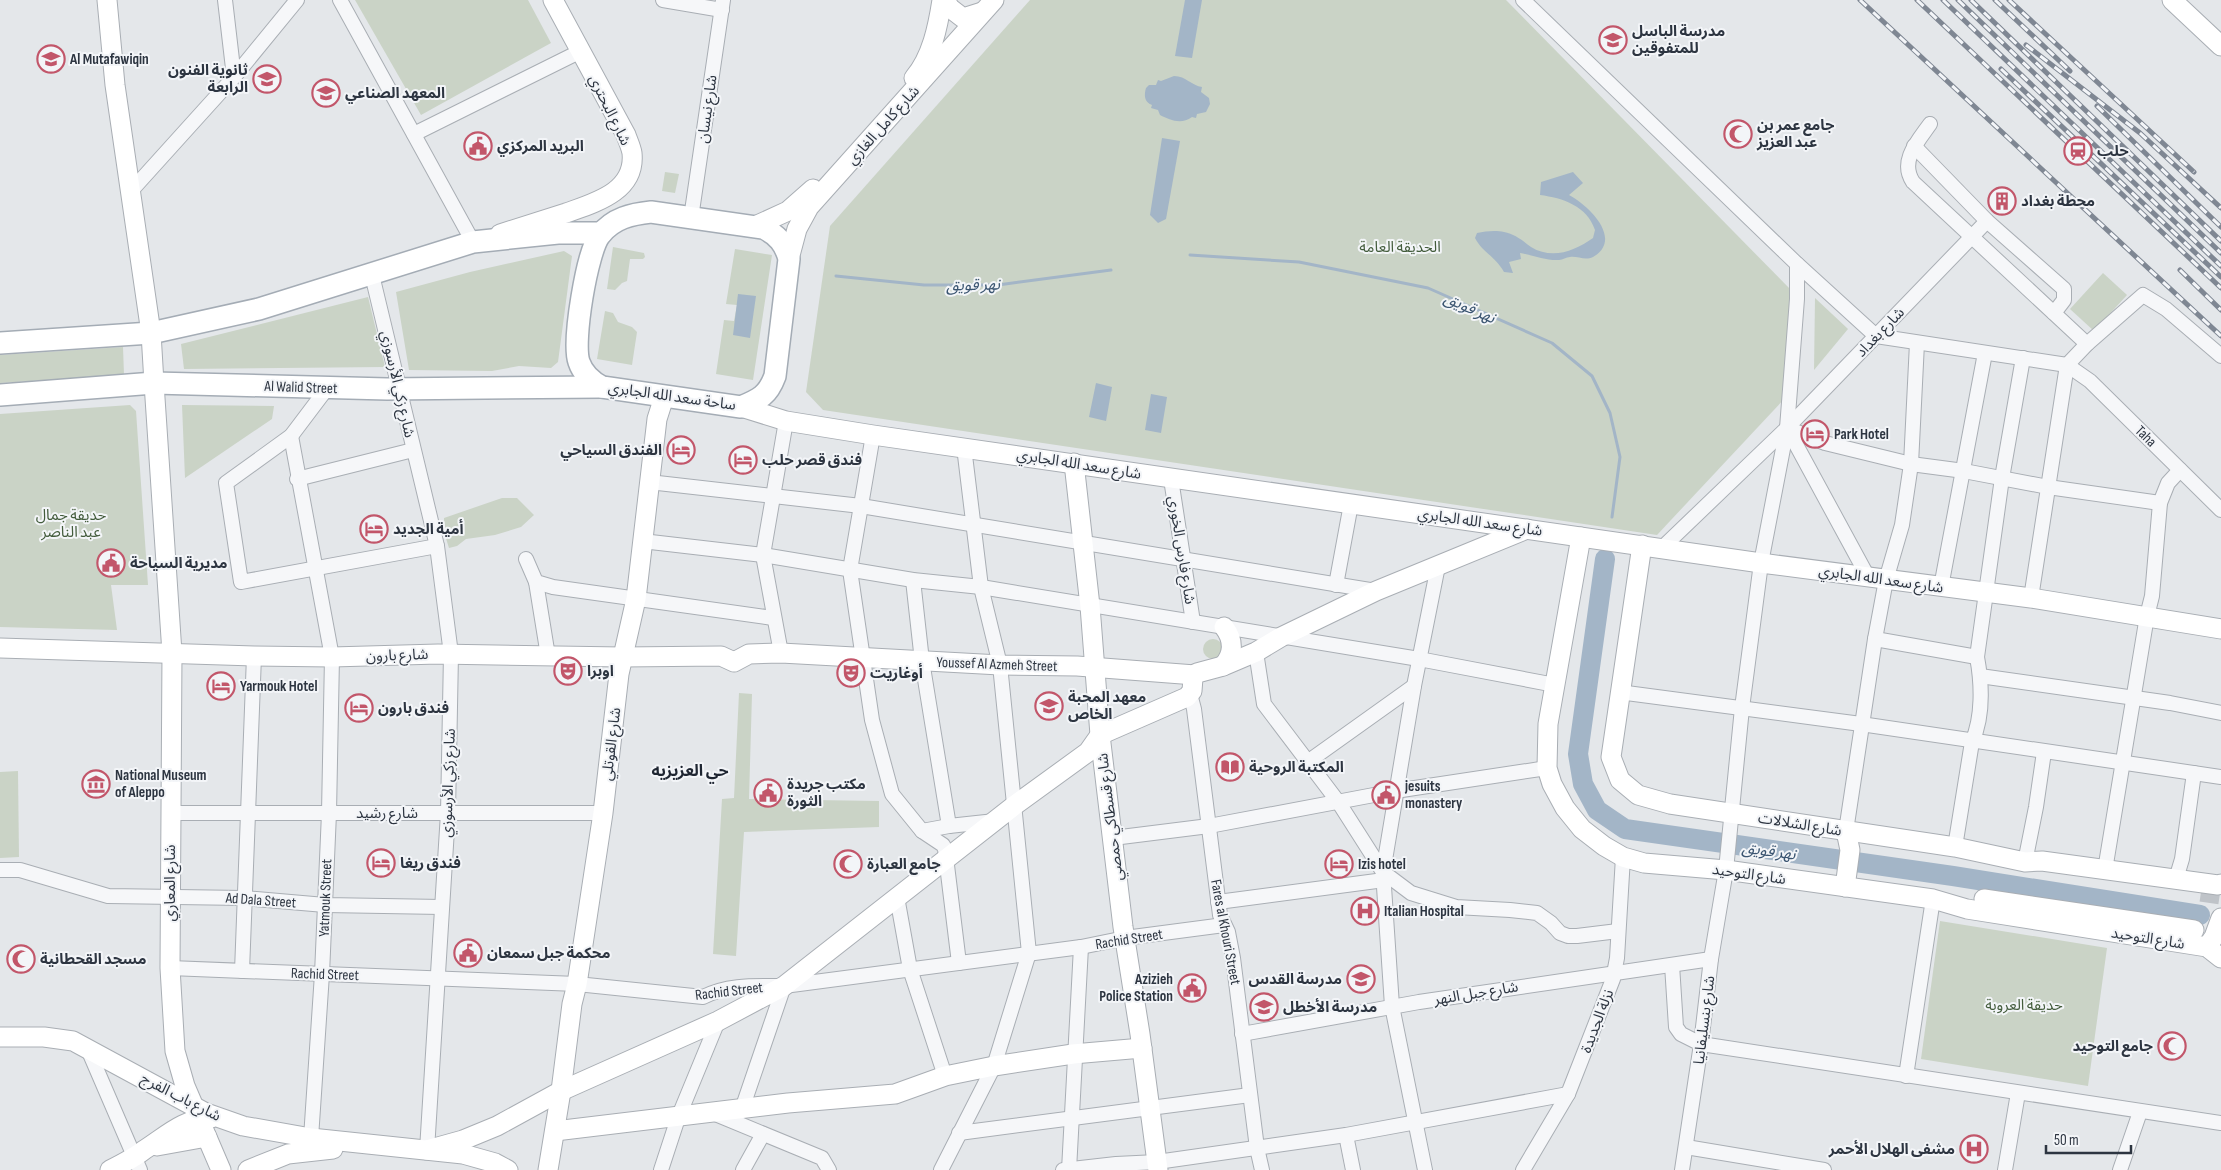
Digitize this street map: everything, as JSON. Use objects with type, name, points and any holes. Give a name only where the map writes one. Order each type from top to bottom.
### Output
[{"type":"main road","name":"شارع المعاري","points":[[107,0],[116,85],[151,334],[172,653],[170,968],[175,1051],[185,1086],[204,1115],[207,1137],[221,1170]]},
{"type":"main road","name":"شارع البحتري","points":[[473,242],[597,202],[612,195],[622,184],[629,170],[632,154],[626,135],[554,0]]},
{"type":"main road","points":[[944,0],[950,8],[963,18],[988,6]]},
{"type":"main road","name":"شارع كامل الغازي","points":[[755,226],[788,211],[806,196],[918,73],[935,36],[944,0]]},
{"type":"main road","points":[[2172,0],[2221,46]]},
{"type":"main road","name":"شارع كامل الغازي","points":[[789,259],[797,229],[813,202],[988,6]]},
{"type":"main road","points":[[0,343],[151,334],[259,308],[372,275],[422,257],[473,242],[558,233],[601,233],[611,224],[636,214],[651,212],[763,228],[778,236],[789,259]]},
{"type":"main road","name":"ساحة سعد الله الجابري","points":[[601,233],[594,244],[590,256],[577,332],[576,350],[579,362],[584,373],[602,387],[664,397],[741,407],[763,396],[771,388],[775,376],[789,259]]},
{"type":"main road","name":"Al Walid Street","points":[[0,395],[154,383],[399,389],[602,387]]},
{"type":"main road","name":"شارع القوتلي","points":[[548,1170],[561,1091],[572,1004],[577,984],[603,813],[622,657],[636,599],[657,419],[664,397]]},
{"type":"main road","name":"شارع سعد الله الجابري","points":[[741,407],[786,421],[873,435],[1074,462],[1171,479],[1761,563],[2031,598],[2221,629]]},
{"type":"main road","name":"شارع قسطاكي حمصي","points":[[1074,462],[1090,606],[1100,735],[1124,938],[1142,1048],[1158,1166]]},
{"type":"main road","points":[[1100,735],[1184,700],[1190,694],[1195,675],[1200,671],[1223,666],[1256,652],[1281,637],[1376,592],[1527,529]]},
{"type":"main road","name":"شارع التوحيد","points":[[1581,537],[1548,724],[1547,768],[1552,784],[1565,808],[1582,829],[1604,846],[1623,857],[1644,863],[1726,870],[1845,885],[1933,899],[1967,909],[2214,952]]},
{"type":"main road","name":"شارع الشلالات","points":[[1642,545],[1611,757],[1620,780],[1638,795],[1670,804],[1733,814],[1848,840],[1955,847],[2025,862],[2042,861],[2106,870],[2176,880],[2215,889]]},
{"type":"main road","points":[[1223,666],[1231,654],[1232,647],[1231,640],[1224,627]]},
{"type":"main road","name":"شارع بارون","points":[[0,648],[254,656],[332,657],[451,654],[622,657]]},
{"type":"main road","name":"Youssef Al Azmeh Street","points":[[622,657],[721,656],[734,662],[749,654],[780,653],[1094,668],[1195,675]]},
{"type":"main road","name":"شارع باب الفرج","points":[[427,1150],[480,1133],[561,1091],[718,1021],[784,986],[1015,805],[1088,752],[1100,735]]},
{"type":"main road","points":[[1845,885],[1848,840]]},
{"type":"main road","points":[[2025,862],[2040,868],[2215,889]]},
{"type":"main road","points":[[1933,899],[1971,897],[2194,930]]},
{"type":"main road","points":[[2214,952],[2214,938],[2221,918]]},
{"type":"main road","name":"شارع باب الفرج","points":[[0,1038],[59,1038],[87,1047],[204,1115],[257,1129],[311,1138],[427,1150],[480,1158],[508,1170]]},
{"type":"main road","points":[[555,1131],[742,1109],[895,1094],[945,1076],[994,1066],[1074,1054],[1142,1048]]},
{"type":"main road","points":[[140,1159],[183,1124],[204,1115]]},
{"type":"main road","points":[[110,1170],[140,1159],[176,1141],[207,1137]]},
{"type":"main road","points":[[248,1170],[278,1157],[293,1154],[382,1145]]},
{"type":"street","points":[[225,0],[234,77]]},
{"type":"street","points":[[131,191],[234,77],[297,0]]},
{"type":"street","points":[[340,0],[473,242]]},
{"type":"street","points":[[663,0],[723,5]]},
{"type":"street","points":[[1523,0],[1798,264],[1876,336],[2067,366]]},
{"type":"street","name":"شارع نيسان","points":[[691,218],[723,5]]},
{"type":"street","points":[[414,134],[581,51]]},
{"type":"street","points":[[1930,124],[1914,146],[1909,158],[1908,175],[1913,182],[2087,344]]},
{"type":"street","points":[[1914,146],[1987,220],[2064,289],[2064,300],[2054,314]]},
{"type":"street","name":"شارع بغداد","points":[[1662,548],[1787,428],[1987,220]]},
{"type":"street","name":"شارع بنسليفانيا","points":[[1682,1170],[1701,1044],[1711,960],[1726,870],[1742,708],[1761,563],[1787,428],[1798,264]]},
{"type":"street","name":"شارع زكي الأرسوزي","points":[[372,275],[437,546],[451,654],[448,813],[427,1150]]},
{"type":"street","points":[[2031,598],[2067,366],[2087,344],[2143,295],[2166,309],[2221,356]]},
{"type":"street","points":[[1848,840],[1861,724],[1875,639],[1886,580],[1902,525],[1911,464],[1917,343]]},
{"type":"street","points":[[1941,587],[1985,353]]},
{"type":"street","points":[[1955,847],[1972,742],[1978,729],[1980,676],[1977,657],[1988,593],[2002,478],[2023,358]]},
{"type":"street","name":"Taha","points":[[2067,366],[2090,381],[2221,510]]},
{"type":"street","points":[[328,387],[291,436],[226,483],[241,582],[437,546]]},
{"type":"street","points":[[780,653],[763,556],[786,421]]},
{"type":"street","points":[[1787,428],[1825,443],[1911,464],[1964,471],[2048,487],[2160,503]]},
{"type":"street","points":[[1787,428],[1868,577]]},
{"type":"street","points":[[873,435],[850,570],[872,720],[892,794],[922,831],[943,845],[947,859],[959,962]]},
{"type":"street","name":"Yatmouk Street","points":[[291,436],[332,657],[329,813],[322,974],[311,1138]]},
{"type":"street","points":[[941,1170],[994,1066],[1029,953],[1000,665],[981,587],[964,447]]},
{"type":"street","points":[[298,479],[413,450]]},
{"type":"street","points":[[2106,870],[2133,699],[2152,596],[2160,503],[2168,484],[2180,470]]},
{"type":"street","name":"شارع فارس الخوري","points":[[1171,479],[1193,622]]},
{"type":"street","points":[[649,482],[861,506],[1376,592]]},
{"type":"street","points":[[1336,585],[1351,504]]},
{"type":"street","points":[[642,541],[763,556],[913,580],[981,587],[1419,659],[1555,685]]},
{"type":"street","points":[[526,558],[536,582],[548,656]]},
{"type":"street","points":[[1425,1170],[1392,1006],[1383,876],[1395,792],[1438,566]]},
{"type":"street","points":[[913,580],[922,661],[949,826]]},
{"type":"street","points":[[536,582],[553,587],[773,618]]},
{"type":"street","points":[[1875,639],[1977,657]]},
{"type":"street","points":[[1256,652],[1264,704],[1339,803],[1383,876],[1410,894],[1456,907],[1510,910],[1537,914],[1551,923],[1560,934],[1568,936],[1618,931]]},
{"type":"street","points":[[242,971],[254,656]]},
{"type":"street","points":[[1980,676],[2170,703],[2221,713]]},
{"type":"street","points":[[1308,761],[1414,686]]},
{"type":"street","points":[[1619,692],[1861,724],[1972,742],[2221,777]]},
{"type":"street","name":"Fares al Khouri Street","points":[[1190,694],[1194,709],[1218,902],[1224,925],[1228,932],[1233,958],[1257,1148],[1262,1170]]},
{"type":"street","points":[[2025,862],[2044,752]]},
{"type":"street","points":[[1113,838],[1209,826],[1395,792],[1547,768]]},
{"type":"street","points":[[2176,880],[2182,859],[2194,774]]},
{"type":"street","name":"شارع رشيد","points":[[171,813],[603,813]]},
{"type":"street","points":[[922,831],[995,821]]},
{"type":"street","name":"نزلة الجديدة","points":[[1523,1170],[1568,1094],[1614,973],[1617,958],[1623,857]]},
{"type":"street","name":"Ad Dala Street","points":[[0,870],[20,870],[108,896],[244,898],[325,905],[442,907]]},
{"type":"street","points":[[1218,902],[1383,876]]},
{"type":"street","points":[[897,897],[910,969],[945,1076]]},
{"type":"street","points":[[1906,1076],[1933,899]]},
{"type":"street","name":"Rachid Street","points":[[170,968],[577,984],[703,997],[716,990],[738,987],[784,986],[1081,947],[1124,938],[1224,925]]},
{"type":"street","points":[[1068,1170],[1081,947]]},
{"type":"street","name":"شارع جبل النهر","points":[[1242,1034],[1392,1006],[1711,960]]},
{"type":"street","points":[[1672,965],[1676,1027],[1681,1034],[1701,1044],[2218,1125]]},
{"type":"street","points":[[742,1109],[784,986]]},
{"type":"street","points":[[661,1170],[678,1118],[718,1021]]},
{"type":"street","points":[[87,1047],[140,1159]]},
{"type":"street","points":[[2005,1170],[2018,1093]]},
{"type":"street","points":[[1063,1170],[1116,1164],[1158,1166],[1415,1123],[1568,1094]]},
{"type":"street","points":[[959,1133],[1250,1095]]},
{"type":"street","points":[[2120,1170],[2140,1112]]},
{"type":"street","points":[[713,1113],[822,1158],[829,1170]]},
{"type":"street","points":[[743,1170],[763,1134]]},
{"type":"street","points":[[1346,1135],[1353,1170]]},
{"type":"street","points":[[1686,1147],[1784,1167],[1824,1170]]},
{"type":"green space","points":[[355,0],[528,0],[551,43],[421,115]]},
{"type":"green space","name":"الحديقة العامة","points":[[1030,0],[1506,0],[1790,289],[1786,397],[1657,535],[823,410],[806,392],[830,226]]},
{"type":"green space","points":[[665,172],[679,174],[675,193],[662,191]]},
{"type":"green space","points":[[613,247],[644,253],[645,257],[643,259],[630,259],[627,281],[615,290],[607,289]]},
{"type":"green space","points":[[735,249],[772,255],[753,380],[716,374],[724,320],[734,321],[737,305],[726,304]]},
{"type":"green space","points":[[564,251],[572,256],[558,362],[551,368],[519,366],[492,371],[409,370],[396,292],[470,272]]},
{"type":"green space","points":[[2103,273],[2127,295],[2094,331],[2070,309]]},
{"type":"green space","points":[[368,297],[385,367],[184,369],[181,344]]},
{"type":"green space","points":[[1815,298],[1848,329],[1814,370]]},
{"type":"green space","points":[[605,311],[613,313],[618,322],[632,327],[637,332],[632,365],[597,359]]},
{"type":"green space","points":[[123,347],[124,375],[0,383],[0,355]]},
{"type":"green space","name":"حديقة جمال عبد الناصر","points":[[130,405],[136,411],[148,585],[111,585],[117,630],[0,627],[0,414]]},
{"type":"green space","points":[[182,405],[274,406],[272,419],[185,478]]},
{"type":"green space","points":[[502,498],[517,498],[534,515],[521,527],[495,535],[466,539],[457,546],[449,548],[444,532],[444,518]]},
{"type":"green space","points":[[1213,639],[1220,642],[1223,649],[1220,656],[1213,659],[1206,656],[1203,649],[1206,642]]},
{"type":"green space","points":[[739,693],[752,694],[749,799],[879,801],[879,827],[744,832],[736,956],[713,954],[722,799],[734,798]]},
{"type":"green space","points":[[18,771],[19,857],[0,858],[0,772]]},
{"type":"green space","name":"حديقة العروبة","points":[[1940,921],[2107,948],[2088,1086],[1921,1059]]},
{"type":"water","points":[[1185,0],[1202,0],[1192,58],[1175,56]]},
{"type":"water","points":[[1174,76],[1202,87],[1201,92],[1209,98],[1210,104],[1206,112],[1197,114],[1196,118],[1192,117],[1180,121],[1164,117],[1160,115],[1158,110],[1151,108],[1152,105],[1145,98],[1146,88],[1149,85],[1156,85],[1158,80],[1161,81]]},
{"type":"water","points":[[1162,138],[1180,141],[1166,219],[1158,223],[1150,215]]},
{"type":"water","points":[[1573,172],[1583,183],[1569,195],[1585,206],[1600,223],[1605,241],[1602,250],[1590,258],[1570,257],[1559,260],[1520,253],[1521,259],[1509,262],[1513,273],[1504,272],[1478,243],[1475,238],[1477,233],[1501,231],[1508,233],[1531,247],[1547,253],[1571,250],[1593,238],[1595,230],[1580,209],[1557,198],[1540,195],[1541,182]]},
{"type":"water","points":[[738,294],[756,296],[750,338],[733,335]]},
{"type":"water","points":[[1096,383],[1112,387],[1106,421],[1089,417]]},
{"type":"water","points":[[1151,394],[1167,397],[1161,433],[1145,430]]},
{"type":"waterway","name":"نهر قويق","points":[[1190,255],[1299,262],[1428,288],[1552,343],[1592,376],[1610,413],[1620,457],[1612,517]]},
{"type":"waterway","name":"نهر قويق","points":[[836,276],[924,285],[998,285],[1111,270]]},
{"type":"waterway","name":"نهر قويق","points":[[1605,559],[1578,754],[1583,784],[1597,810],[1625,829],[1953,876],[2200,915]]},
{"type":"tunnel","points":[[2201,892],[2221,895]]},
{"type":"railway","points":[[1860,0],[2221,336]]},
{"type":"railway","points":[[1917,0],[2221,288]]},
{"type":"railway","points":[[1943,0],[2221,266]]},
{"type":"railway","points":[[1958,0],[2221,253]]},
{"type":"railway","points":[[1971,0],[2221,241]]},
{"type":"railway","points":[[1995,0],[2070,71]]},
{"type":"railway","points":[[2009,0],[2194,172]]},
{"type":"railway","points":[[2026,45],[2140,133],[2221,208]]},
{"type":"railway","points":[[2001,69],[2221,277]]},
{"type":"railway","points":[[2097,106],[2221,227]]},
{"type":"railway","points":[[2180,270],[2221,310]]},
{"type":"place","name":"مدرسة الباسل للمتفوقين","points":[[1613,40]]},
{"type":"place","name":"Al Mutafawiqin","points":[[51,59]]},
{"type":"place","name":"ثانوية الفنون الرابعة","points":[[267,79]]},
{"type":"place","name":"المعهد الصناعي","points":[[326,93]]},
{"type":"place","name":"جامع عمر بن عبد العزيز","points":[[1738,134]]},
{"type":"place","name":"البريد المركزي","points":[[478,146]]},
{"type":"place","name":"حلب","points":[[2078,151]]},
{"type":"place","name":"محطة بغداد","points":[[2002,201]]},
{"type":"place","name":"Park Hotel","points":[[1815,434]]},
{"type":"place","name":"الفندق السياحي","points":[[681,450]]},
{"type":"place","name":"فندق قصر حلب","points":[[743,460]]},
{"type":"place","name":"أمية الجديد","points":[[374,529]]},
{"type":"place","name":"مديرية السياحة","points":[[111,563]]},
{"type":"place","name":"اوبرا","points":[[568,671]]},
{"type":"place","name":"أوغاريت","points":[[851,673]]},
{"type":"place","name":"Yarmouk Hotel","points":[[221,686]]},
{"type":"place","name":"معهد المحبة الخاص","points":[[1049,706]]},
{"type":"place","name":"فندق بارون","points":[[359,708]]},
{"type":"place","name":"المكتبة الروحية","points":[[1230,767]]},
{"type":"place","name":"National Museum of Aleppo","points":[[96,784]]},
{"type":"place","name":"مكتب جريدة الثورة","points":[[768,793]]},
{"type":"place","name":"jesuits monastery","points":[[1386,795]]},
{"type":"place","name":"فندق ريغا","points":[[381,863]]},
{"type":"place","name":"جامع العبارة","points":[[848,864]]},
{"type":"place","name":"Izis hotel","points":[[1339,864]]},
{"type":"place","name":"Italian Hospital","points":[[1365,911]]},
{"type":"place","name":"محكمة جبل سمعان","points":[[468,953]]},
{"type":"place","name":"مسجد القحطانية","points":[[21,959]]},
{"type":"place","name":"مدرسة القدس","points":[[1361,979]]},
{"type":"place","name":"Azizieh Police Station","points":[[1192,988]]},
{"type":"place","name":"مدرسة الأخطل","points":[[1264,1007]]},
{"type":"place","name":"جامع التوحيد","points":[[2172,1046]]},
{"type":"place","name":"مشفى الهلال الأحمر","points":[[1974,1149]]},
{"type":"district","name":"حي العزيزيه","points":[[690,770]]}]
